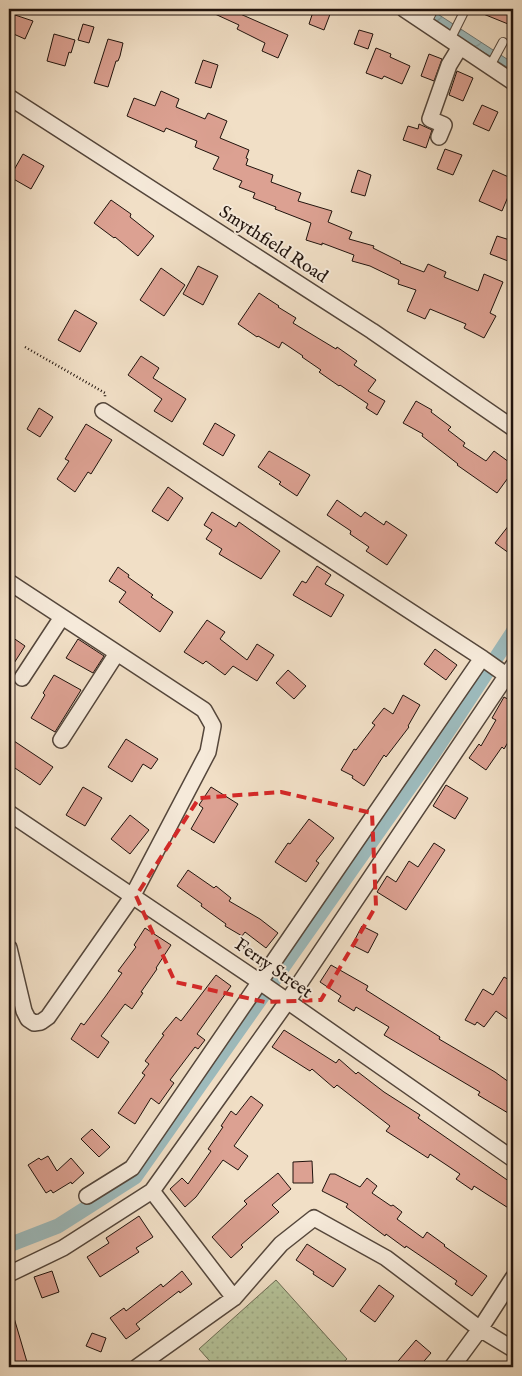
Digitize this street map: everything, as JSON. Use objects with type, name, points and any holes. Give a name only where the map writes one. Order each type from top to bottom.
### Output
[{"type":"street","points":[[404,9],[491,64],[513,82]]},
{"type":"street","points":[[439,137],[444,125],[430,119],[450,65],[454,40]]},
{"type":"street","name":"Smythfield Road","points":[[9,97],[372,331],[513,428]]},
{"type":"street","points":[[9,1274],[63,1248],[152,1192],[287,1002],[511,674],[482,658],[102,411]]},
{"type":"street","points":[[9,582],[204,710],[213,726],[208,752],[132,897],[48,1017],[41,1022],[34,1023],[28,1019],[24,1011],[9,948]]},
{"type":"street","points":[[22,678],[62,617]]},
{"type":"street","points":[[62,740],[117,653]]},
{"type":"street","points":[[87,1196],[132,1168],[482,658]]},
{"type":"street","name":"Ferry Street","points":[[9,813],[260,982],[513,1159]]},
{"type":"street","points":[[152,1192],[234,1298]]},
{"type":"street","points":[[137,1367],[234,1298],[280,1244],[314,1218],[386,1258],[480,1329],[513,1348]]},
{"type":"street","points":[[452,1367],[480,1329],[513,1278]]},
{"type":"lane","points":[[427,22],[434,9]]},
{"type":"lane","points":[[454,40],[463,14]]},
{"type":"lane","points":[[491,64],[503,42]]},
{"type":"path","points":[[25,347],[105,394],[102,411]]},
{"type":"highlighted area","points":[[281,792],[372,813],[376,906],[321,1000],[265,1002],[175,982],[136,896],[199,798]]},
{"type":"green space","points":[[276,1280],[347,1359],[338,1367],[215,1367],[199,1349]]},
{"type":"water","points":[[416,9],[430,9],[513,63],[513,71]]},
{"type":"building","points":[[204,9],[229,9],[288,35],[278,58],[262,51],[265,43],[237,29],[239,25]]},
{"type":"building","points":[[314,9],[332,9],[324,30],[309,24]]},
{"type":"building","points":[[471,9],[499,9],[513,14],[513,26]]},
{"type":"building","points":[[9,13],[33,21],[25,39],[9,32]]},
{"type":"building","points":[[83,24],[94,27],[89,43],[78,40]]},
{"type":"building","points":[[359,30],[373,34],[368,49],[354,44]]},
{"type":"building","points":[[54,34],[75,40],[65,66],[47,61]]},
{"type":"building","points":[[108,39],[123,43],[108,87],[94,83]]},
{"type":"building","points":[[376,48],[391,54],[390,57],[410,66],[402,84],[384,76],[382,79],[366,73]]},
{"type":"building","points":[[429,54],[442,59],[434,81],[421,76]]},
{"type":"building","points":[[203,60],[218,65],[211,88],[195,83]]},
{"type":"building","points":[[457,71],[473,78],[463,101],[449,95]]},
{"type":"building","points":[[161,91],[179,99],[176,107],[205,119],[208,113],[227,121],[220,138],[249,150],[246,165],[273,175],[271,182],[301,193],[298,201],[332,211],[328,222],[352,232],[349,239],[374,246],[373,248],[400,263],[424,272],[428,264],[446,272],[444,277],[478,291],[484,274],[503,282],[490,313],[496,316],[484,338],[464,328],[466,324],[430,309],[425,319],[407,311],[416,290],[398,284],[399,280],[370,266],[352,261],[354,255],[322,243],[322,245],[306,240],[311,223],[253,198],[255,193],[239,187],[242,181],[213,169],[219,157],[195,147],[197,141],[166,128],[164,132],[127,116],[134,98],[155,106]]},
{"type":"building","points":[[482,105],[498,112],[489,131],[473,124]]},
{"type":"building","points":[[419,124],[432,130],[426,148],[403,140],[408,126],[418,129]]},
{"type":"building","points":[[445,149],[462,155],[453,175],[437,169]]},
{"type":"building","points":[[23,154],[44,166],[31,189],[10,177]]},
{"type":"building","points":[[358,170],[371,175],[365,196],[351,192]]},
{"type":"building","points":[[493,170],[513,179],[513,185],[502,211],[479,201]]},
{"type":"building","points":[[111,200],[131,214],[130,217],[154,236],[138,256],[94,223]]},
{"type":"building","points":[[497,236],[513,241],[508,261],[490,254]]},
{"type":"building","points":[[198,266],[218,276],[203,305],[183,294]]},
{"type":"building","points":[[161,268],[185,285],[164,316],[140,300]]},
{"type":"building","points":[[259,293],[296,318],[293,323],[336,349],[337,347],[357,361],[354,365],[376,380],[368,391],[385,401],[377,415],[366,408],[368,404],[319,372],[321,370],[282,342],[279,348],[257,337],[238,324]]},
{"type":"building","points":[[75,310],[97,323],[80,352],[58,340]]},
{"type":"building","points":[[141,356],[159,368],[153,378],[186,399],[172,422],[154,411],[162,399],[128,375]]},
{"type":"building","points":[[416,401],[432,410],[431,412],[451,427],[448,430],[465,443],[463,446],[486,461],[494,451],[513,465],[513,471],[497,493],[457,465],[422,436],[423,434],[403,423]]},
{"type":"building","points":[[39,408],[53,417],[40,437],[27,429]]},
{"type":"building","points":[[215,423],[235,435],[223,456],[203,444]]},
{"type":"building","points":[[86,424],[112,440],[91,474],[88,472],[75,492],[57,479],[69,461],[65,459]]},
{"type":"building","points":[[269,451],[310,475],[297,496],[279,484],[281,482],[258,467]]},
{"type":"building","points":[[168,487],[183,498],[168,521],[152,511]]},
{"type":"building","points":[[337,500],[361,517],[365,512],[384,525],[386,521],[407,535],[387,565],[366,551],[369,547],[350,534],[351,531],[327,515]]},
{"type":"building","points":[[212,512],[236,527],[239,522],[280,551],[261,579],[219,554],[222,549],[206,539],[212,530],[204,525]]},
{"type":"building","points":[[513,520],[513,556],[495,543]]},
{"type":"building","points":[[317,566],[331,575],[325,584],[344,595],[331,617],[293,595],[302,581],[306,583]]},
{"type":"building","points":[[118,567],[129,575],[128,577],[153,595],[151,597],[173,612],[160,632],[119,602],[126,592],[109,581]]},
{"type":"building","points":[[207,620],[225,632],[220,639],[247,660],[257,644],[274,655],[257,681],[233,666],[225,675],[206,661],[203,664],[184,652]]},
{"type":"building","points":[[9,635],[25,646],[9,671]]},
{"type":"building","points":[[78,639],[104,656],[93,673],[66,658]]},
{"type":"building","points":[[435,649],[457,665],[446,680],[424,664]]},
{"type":"building","points":[[288,670],[306,686],[294,699],[276,683]]},
{"type":"building","points":[[54,675],[81,690],[55,732],[31,718]]},
{"type":"building","points":[[403,695],[420,705],[409,727],[386,757],[384,755],[364,786],[352,778],[353,776],[341,770],[354,749],[356,750],[375,725],[372,723],[384,708],[393,714]]},
{"type":"building","points":[[504,697],[513,702],[513,734],[504,749],[502,747],[486,770],[469,758],[479,744],[481,746],[496,720],[492,718]]},
{"type":"building","points":[[126,739],[158,759],[151,769],[143,764],[132,782],[108,767]]},
{"type":"building","points":[[14,741],[53,767],[40,785],[9,764],[9,748]]},
{"type":"building","points":[[446,785],[468,798],[455,819],[433,806]]},
{"type":"building","points":[[83,787],[102,798],[85,826],[66,815]]},
{"type":"building","points":[[211,787],[238,804],[214,843],[191,829],[203,808],[199,805]]},
{"type":"building","points":[[130,815],[149,830],[130,854],[111,839]]},
{"type":"building","points":[[309,819],[334,838],[316,861],[319,863],[306,882],[275,862],[288,843],[290,844]]},
{"type":"building","points":[[434,843],[445,850],[406,910],[377,892],[387,876],[396,882],[409,861],[418,867]]},
{"type":"building","points":[[188,870],[214,888],[216,886],[231,898],[229,901],[260,919],[278,933],[266,948],[245,932],[242,936],[225,926],[226,924],[201,906],[202,904],[177,886]]},
{"type":"building","points":[[362,926],[378,934],[368,953],[352,945]]},
{"type":"building","points":[[145,928],[171,945],[132,1009],[125,1004],[101,1036],[109,1042],[98,1058],[71,1039],[81,1023],[84,1025],[122,973],[118,971],[136,947],[134,945]]},
{"type":"building","points":[[331,965],[368,986],[366,990],[440,1037],[439,1039],[495,1072],[513,1085],[513,1116],[478,1095],[480,1092],[384,1035],[389,1027],[356,1007],[354,1011],[338,1001],[341,996],[320,982]]},
{"type":"building","points":[[216,975],[231,986],[197,1034],[205,1040],[198,1049],[195,1047],[170,1080],[174,1083],[159,1104],[151,1098],[135,1124],[118,1113],[145,1075],[142,1073],[149,1064],[145,1061],[164,1035],[162,1034],[176,1017],[181,1021]]},
{"type":"building","points":[[504,977],[513,982],[513,1023],[496,1011],[484,1027],[477,1022],[475,1025],[465,1020],[483,989],[493,995]]},
{"type":"building","points":[[284,1030],[336,1063],[339,1059],[356,1074],[358,1072],[384,1092],[420,1115],[418,1118],[513,1184],[513,1211],[474,1186],[472,1190],[456,1179],[460,1174],[430,1154],[428,1158],[386,1131],[390,1126],[337,1085],[334,1088],[312,1069],[310,1071],[272,1047]]},
{"type":"building","points":[[251,1096],[263,1105],[234,1146],[248,1156],[238,1170],[223,1160],[196,1197],[185,1207],[170,1189],[182,1178],[188,1184],[211,1151],[208,1149],[231,1111],[236,1115]]},
{"type":"building","points":[[92,1129],[110,1147],[99,1157],[81,1139]]},
{"type":"building","points":[[48,1156],[57,1171],[71,1158],[84,1173],[72,1184],[71,1182],[53,1193],[51,1190],[46,1193],[28,1165],[39,1158],[41,1160]]},
{"type":"building","points":[[312,1161],[313,1183],[293,1183],[293,1162]]},
{"type":"building","points":[[278,1173],[291,1189],[272,1205],[279,1212],[241,1245],[243,1247],[231,1258],[212,1237],[247,1204],[244,1201]]},
{"type":"building","points":[[330,1174],[335,1174],[360,1187],[367,1178],[377,1186],[372,1193],[402,1212],[397,1219],[423,1238],[427,1232],[487,1276],[472,1296],[455,1284],[457,1281],[431,1263],[386,1234],[385,1236],[346,1207],[348,1204],[322,1191]]},
{"type":"building","points":[[139,1216],[153,1237],[136,1248],[139,1252],[100,1277],[87,1257],[109,1243],[106,1238]]},
{"type":"building","points":[[307,1244],[346,1269],[333,1287],[296,1260]]},
{"type":"building","points":[[52,1271],[59,1292],[42,1298],[34,1277]]},
{"type":"building","points":[[182,1271],[192,1284],[180,1293],[179,1291],[136,1324],[140,1329],[126,1339],[110,1318],[124,1308],[126,1311],[161,1284],[163,1287]]},
{"type":"building","points":[[379,1285],[394,1296],[375,1322],[360,1311]]},
{"type":"building","points":[[9,1311],[12,1311],[27,1362],[9,1367]]},
{"type":"building","points":[[92,1333],[106,1338],[101,1352],[86,1346]]},
{"type":"building","points":[[416,1340],[431,1353],[419,1367],[393,1367]]},
{"type":"waterway","points":[[9,1245],[58,1226],[135,1177],[435,751],[513,632]]}]
